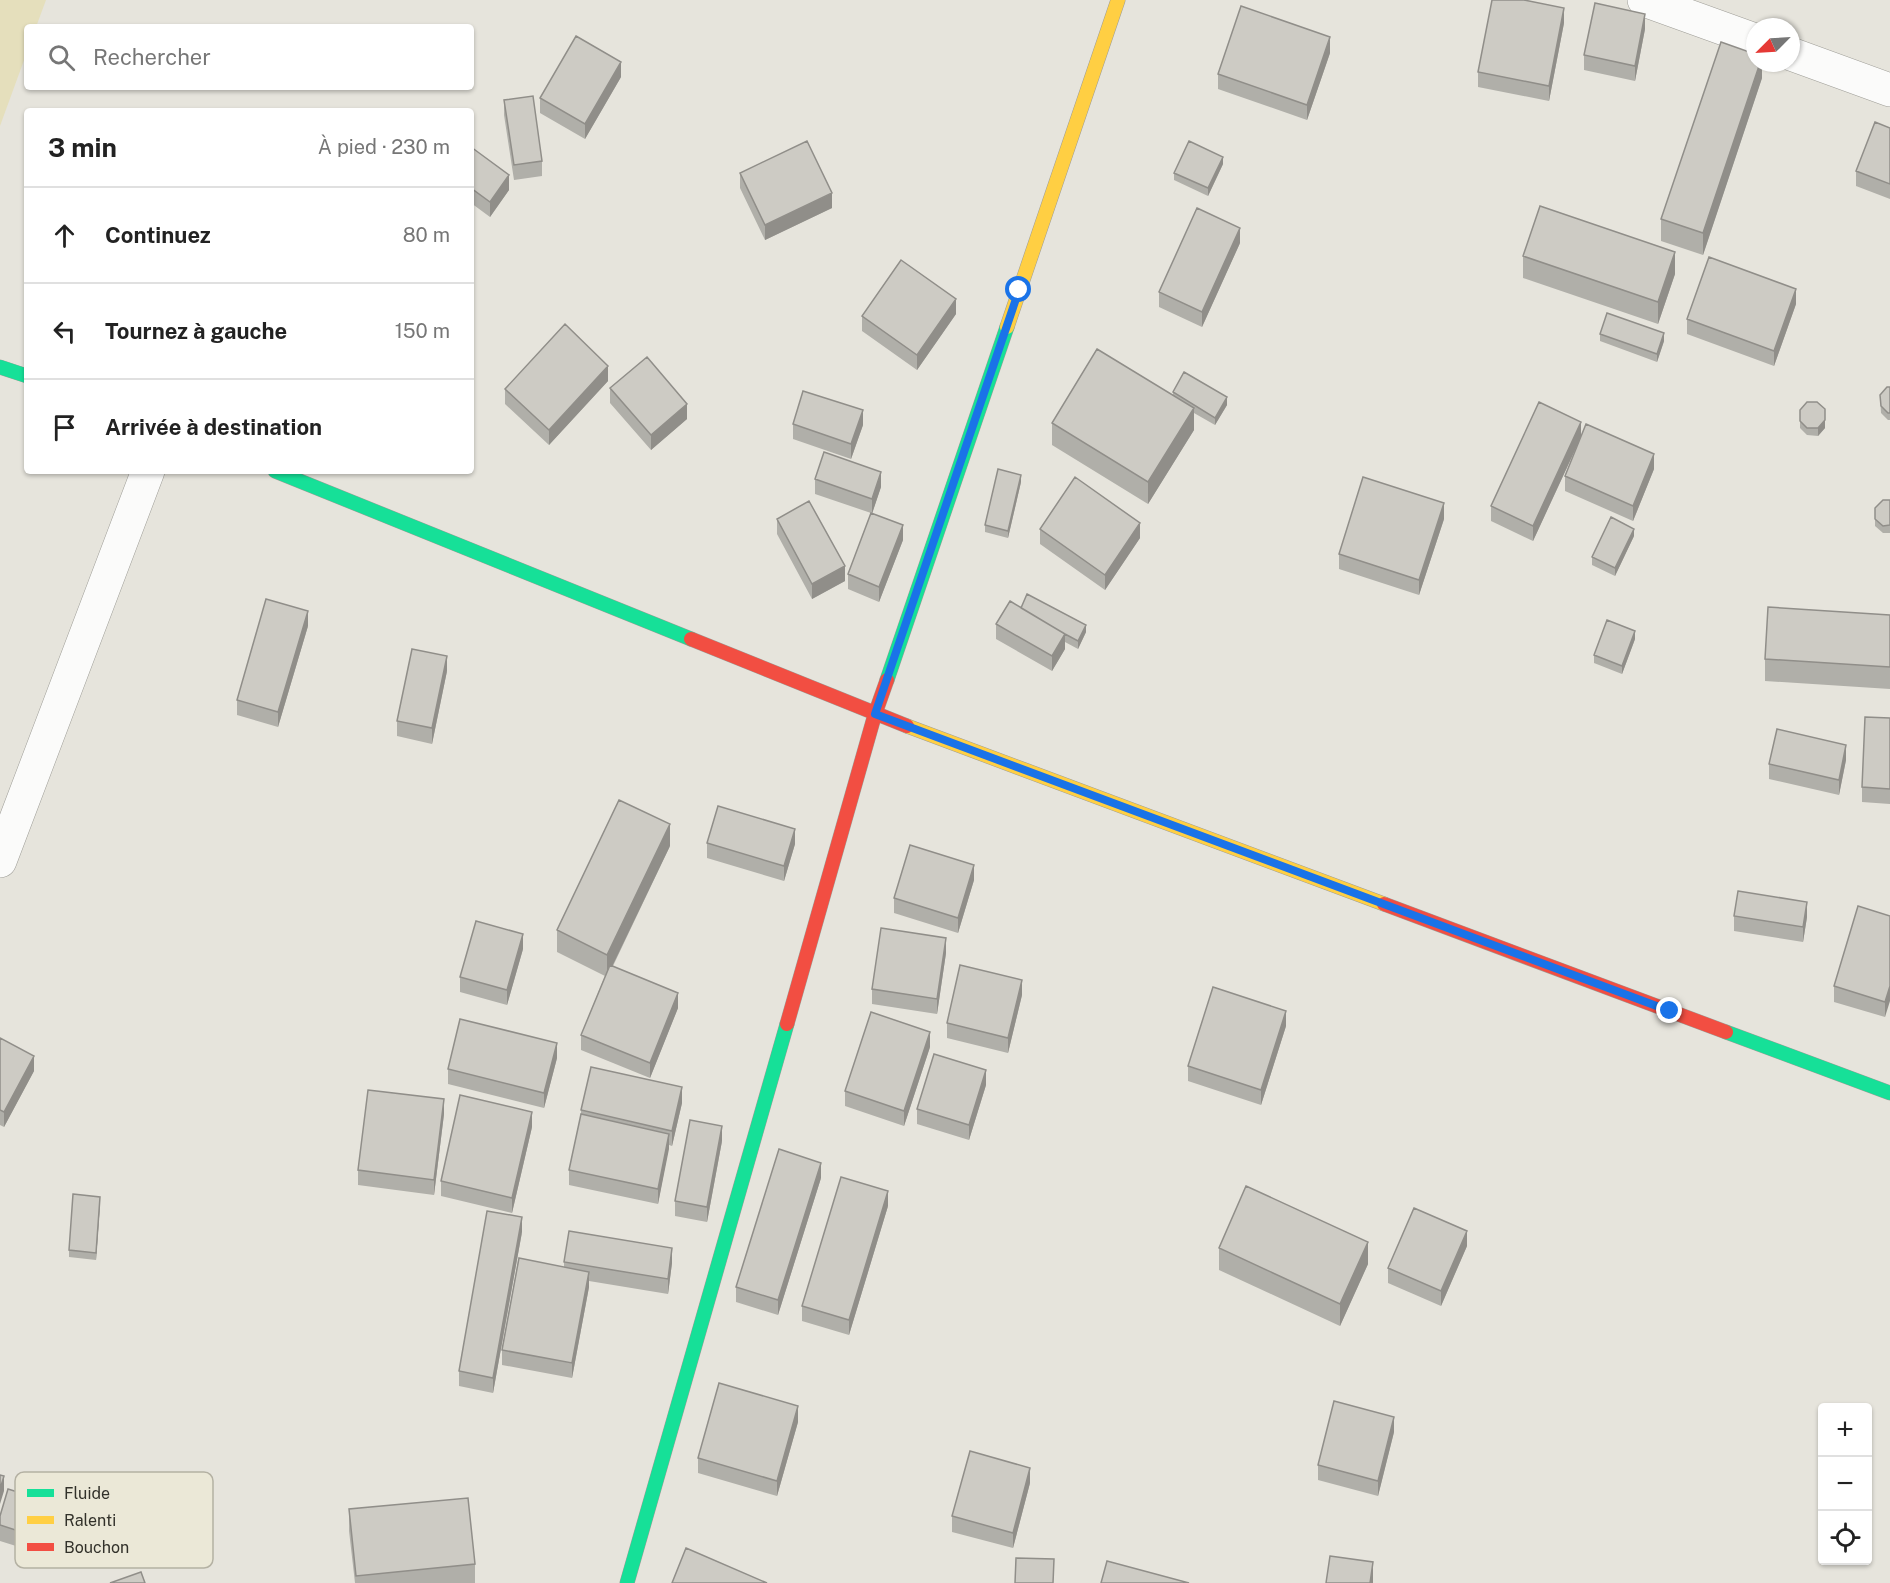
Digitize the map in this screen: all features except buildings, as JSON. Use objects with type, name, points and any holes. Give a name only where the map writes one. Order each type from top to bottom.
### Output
[{"type":"main road","points":[[627,1583],[875,714],[1118,0]]},
{"type":"main road","points":[[0,367],[24,375]]},
{"type":"main road","points":[[282,474],[875,714],[1890,1093]]},
{"type":"street","points":[[1644,0],[1746,37]]},
{"type":"street","points":[[1800,57],[1890,90]]},
{"type":"street","points":[[0,861],[147,474]]},
{"type":"shaded area","points":[[0,0],[46,0],[37,24],[24,24],[24,60],[0,126]]},
{"type":"traffic: fast","points":[[887,680],[1007,327]]},
{"type":"traffic: fast","points":[[0,367],[24,375]]},
{"type":"traffic: fast","points":[[282,474],[691,639]]},
{"type":"traffic: fast","points":[[627,1583],[787,1024]]},
{"type":"traffic: fast","points":[[1726,1032],[1890,1093]]},
{"type":"traffic: slow","points":[[1007,327],[1118,0]]},
{"type":"traffic: slow","points":[[907,726],[1384,904]]},
{"type":"traffic: jam","points":[[691,639],[907,726]]},
{"type":"traffic: jam","points":[[787,1024],[875,714],[887,680]]},
{"type":"traffic: jam","points":[[1384,904],[1726,1032]]},
{"type":"route","points":[[1019,290],[875,714],[1670,1011]]}]
